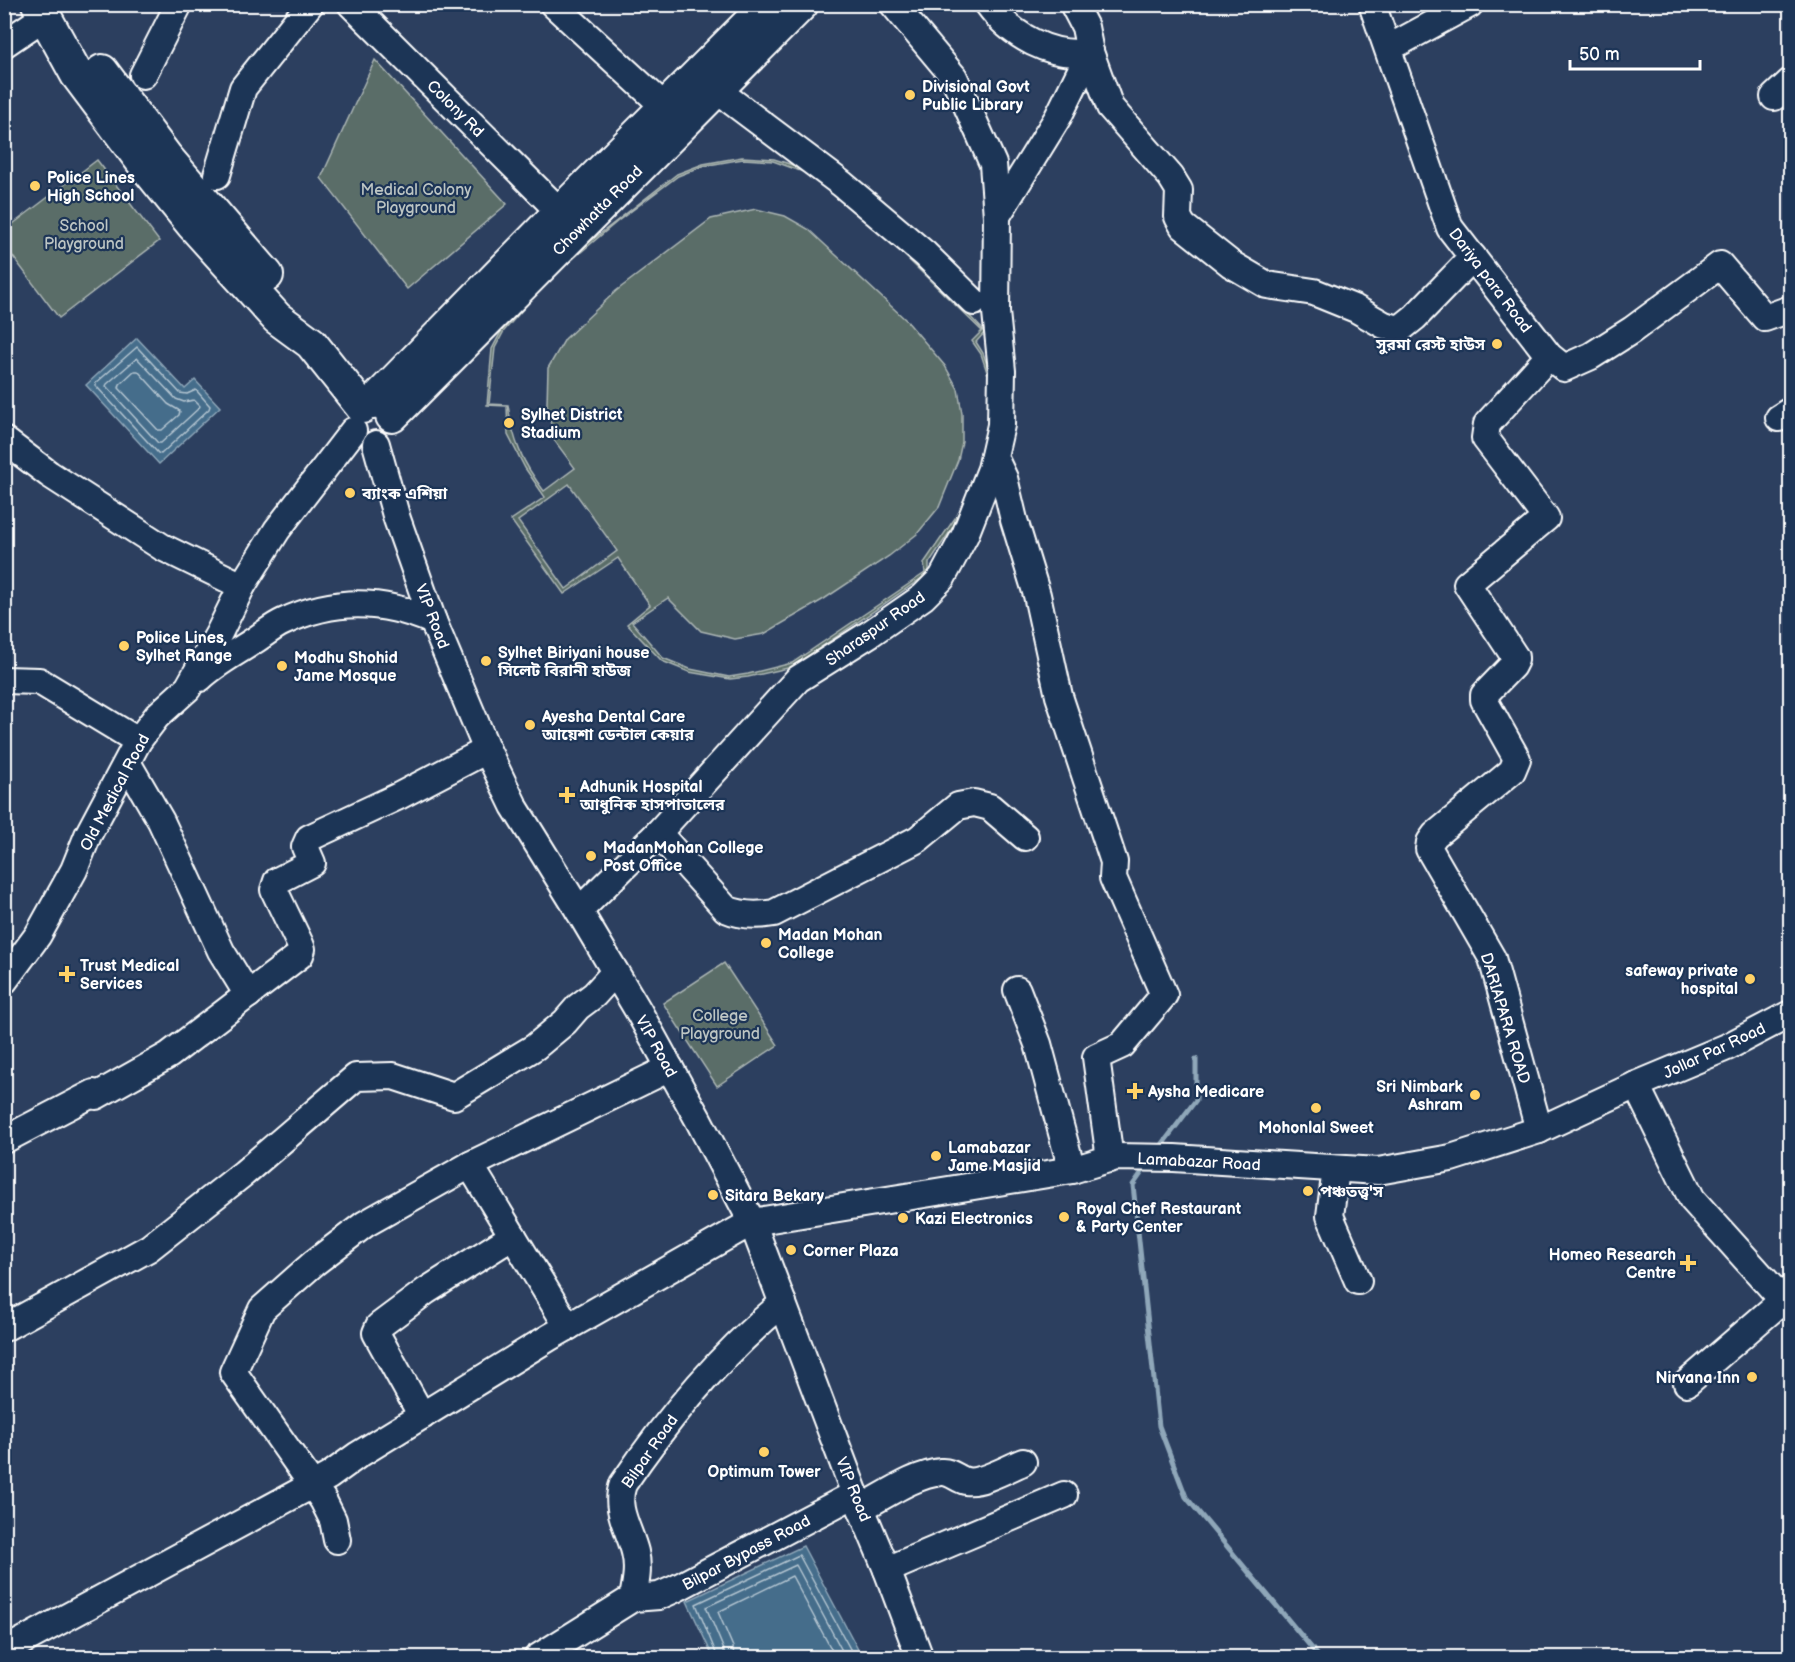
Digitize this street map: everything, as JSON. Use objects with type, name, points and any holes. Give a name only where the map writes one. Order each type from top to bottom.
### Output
[{"type":"main road","name":"Chowhatta Road","points":[[569,221],[666,108],[768,4]]},
{"type":"main road","name":"Chowhatta Road","points":[[370,414],[569,221],[718,91],[802,4]]},
{"type":"main road","points":[[48,9],[77,75],[148,171],[192,224],[277,318],[311,343],[370,414]]},
{"type":"street","points":[[143,75],[179,4]]},
{"type":"street","points":[[217,175],[243,88],[310,4]]},
{"type":"street","name":"Colony Rd","points":[[351,4],[569,221]]},
{"type":"street","points":[[553,4],[666,108]]},
{"type":"street","name":"Sharaspur Road","points":[[579,911],[658,833],[798,679],[924,597],[942,578],[965,535],[991,469],[1001,425],[1002,371],[996,312],[998,216],[993,164],[954,77],[893,4]]},
{"type":"street","points":[[988,4],[1008,25],[1039,45],[1066,54],[1090,52]]},
{"type":"street","points":[[1073,4],[1085,27],[1090,52],[1110,107],[1171,177],[1179,190],[1178,217],[1183,226],[1232,264],[1267,285],[1314,292],[1356,309],[1384,325],[1400,329],[1415,317],[1473,257]]},
{"type":"street","name":"Dariya para Road","points":[[1372,4],[1450,228],[1549,356]]},
{"type":"street","points":[[1389,48],[1470,4]]},
{"type":"street","points":[[4,44],[48,9]]},
{"type":"street","points":[[998,216],[1058,117],[1090,52]]},
{"type":"street","points":[[718,91],[842,184],[925,254],[974,302]]},
{"type":"street","points":[[1549,356],[1564,368],[1591,356],[1632,330],[1720,265],[1765,318],[1791,309]]},
{"type":"street","name":"DARIAPARA ROAD","points":[[1539,1130],[1492,958],[1429,849],[1430,842],[1435,835],[1512,771],[1515,766],[1516,759],[1484,700],[1484,695],[1512,666],[1515,657],[1467,584],[1546,518],[1485,438],[1487,424],[1549,356]]},
{"type":"street","name":"VIP Road","points":[[370,414],[393,428],[387,439],[376,444],[398,519],[433,621],[487,750],[514,806],[579,911],[670,1068],[752,1222],[920,1658]]},
{"type":"street","name":"Old Medical Road","points":[[4,981],[38,935],[74,870],[88,835],[128,764],[138,741],[158,716],[188,688],[242,586],[277,530],[370,414]]},
{"type":"street","points":[[4,440],[49,474],[162,547],[242,586]]},
{"type":"street","points":[[994,458],[1004,478],[1037,595],[1059,696],[1114,862],[1113,878],[1164,995],[1122,1045],[1096,1057],[1113,1158]]},
{"type":"street","points":[[188,688],[218,662],[282,622],[321,608],[352,603],[408,610],[433,621]]},
{"type":"street","points":[[4,680],[39,681],[138,741]]},
{"type":"street","points":[[4,1140],[94,1093],[96,1096],[169,1055],[300,955],[302,951],[300,944],[274,890],[277,881],[312,863],[305,847],[309,838],[399,796],[487,750]]},
{"type":"street","points":[[128,764],[161,820],[221,951],[248,995]]},
{"type":"street","points":[[658,833],[726,909],[737,914],[757,916],[774,912],[918,839],[958,806],[974,803],[990,807],[1025,837]]},
{"type":"street","points":[[4,1328],[149,1248],[244,1173],[356,1077],[393,1076],[454,1096],[535,1047],[594,995],[615,972]]},
{"type":"street","points":[[1017,990],[1038,1044],[1072,1170]]},
{"type":"street","name":"Jollar Par Road","points":[[1636,1085],[1727,1047],[1791,1014]]},
{"type":"street","points":[[337,1540],[333,1520],[324,1500],[233,1372],[262,1309],[314,1263],[364,1224],[470,1165],[670,1068]]},
{"type":"street","points":[[1636,1085],[1692,1199],[1787,1304],[1687,1383]]},
{"type":"street","name":"Lamabazar Road","points":[[752,1222],[1072,1170],[1113,1158],[1174,1158],[1378,1172],[1450,1158],[1539,1130],[1636,1085]]},
{"type":"street","points":[[470,1165],[568,1327]]},
{"type":"street","points":[[1336,1169],[1330,1216],[1358,1281]]},
{"type":"street","points":[[4,1651],[312,1485],[568,1327],[752,1222]]},
{"type":"street","points":[[422,1416],[376,1333],[378,1326],[426,1291],[513,1236]]},
{"type":"street","name":"Bilpar Road","points":[[633,1598],[638,1570],[635,1551],[619,1506],[623,1484],[662,1430],[713,1367],[749,1331],[783,1303]]},
{"type":"street","name":"Bilpar Bypass Road","points":[[633,1598],[659,1596],[858,1501],[933,1473],[943,1471],[967,1481],[976,1481],[1023,1462]]},
{"type":"street","points":[[887,1570],[1064,1495]]},
{"type":"street","points":[[537,1658],[633,1598]]},
{"type":"green space","name":"Medical Colony Playground","points":[[375,60],[507,204],[407,289],[321,178]]},
{"type":"green space","name":"Sylhet District Stadium","points":[[742,157],[774,159],[808,170],[836,188],[941,286],[985,332],[976,342],[983,353],[993,382],[990,445],[965,509],[929,563],[929,573],[792,667],[730,679],[689,672],[662,661],[627,624],[650,605],[618,558],[564,594],[511,520],[545,497],[525,468],[508,435],[507,406],[487,405],[492,349],[502,330],[528,297],[578,251],[677,174],[703,164]],"holes":[[[743,159],[773,161],[806,173],[835,188],[982,331],[972,341],[981,354],[990,381],[988,443],[962,508],[924,563],[925,573],[792,663],[729,677],[690,669],[663,658],[632,622],[668,598],[701,631],[735,639],[764,634],[824,599],[889,556],[917,534],[939,507],[958,460],[962,442],[962,414],[958,389],[945,366],[906,320],[808,229],[785,216],[756,209],[711,219],[616,291],[565,339],[548,368],[547,404],[554,440],[575,468],[544,491],[520,451],[508,405],[489,404],[495,348],[504,331],[550,278],[618,221],[678,176],[703,166]],[[569,484],[617,551],[566,589],[518,521]]]},
{"type":"green space","name":"School Playground","points":[[97,160],[159,241],[59,318],[5,246],[5,230]]},
{"type":"green space","name":"College Playground","points":[[724,963],[778,1045],[717,1086],[663,1003]]},
{"type":"water","points":[[137,338],[185,389],[195,380],[220,407],[159,464],[86,385]]},
{"type":"water","points":[[803,1546],[862,1657],[713,1657],[687,1601]]},
{"type":"waterway","points":[[1158,1150],[1196,1100],[1196,1059]]},
{"type":"waterway","points":[[1147,1165],[1133,1185],[1159,1426],[1186,1497],[1320,1658]]},
{"type":"place","name":"Divisional Govt Public Library","points":[[910,95]]},
{"type":"place","name":"Police Lines High School","points":[[35,186]]},
{"type":"place","name":"সুরমা রেস্ট হাউস","points":[[1497,344]]},
{"type":"place","name":"Sylhet District Stadium","points":[[509,423]]},
{"type":"place","name":"ব্যাংক এশিয়া","points":[[350,493]]},
{"type":"place","name":"Police Lines, Sylhet Range","points":[[124,646]]},
{"type":"place","name":"Sylhet Biriyani house সিলেট বিরানী হাউজ","points":[[486,661]]},
{"type":"place","name":"Modhu Shohid Jame Mosque","points":[[282,666]]},
{"type":"place","name":"Ayesha Dental Care আয়েশা ডেন্টাল কেয়ার","points":[[530,725]]},
{"type":"place","name":"Adhunik Hospital আধুনিক হাসপাতালের","points":[[567,795]]},
{"type":"place","name":"MadanMohan College Post Office","points":[[591,856]]},
{"type":"place","name":"Madan Mohan College","points":[[766,943]]},
{"type":"place","name":"Trust Medical Services","points":[[67,974]]},
{"type":"place","name":"safeway private hospital","points":[[1750,979]]},
{"type":"place","name":"Aysha Medicare","points":[[1135,1091]]},
{"type":"place","name":"Sri Nimbark Ashram","points":[[1475,1095]]},
{"type":"place","name":"Mohonlal Sweet","points":[[1316,1108]]},
{"type":"place","name":"Lamabazar Jame Masjid","points":[[936,1156]]},
{"type":"place","name":"পঞ্চতত্ত্ব'স","points":[[1308,1191]]},
{"type":"place","name":"Sitara Bekary","points":[[713,1195]]},
{"type":"place","name":"Royal Chef Restaurant & Party Center","points":[[1064,1217]]},
{"type":"place","name":"Kazi Electronics","points":[[903,1218]]},
{"type":"place","name":"Corner Plaza","points":[[791,1250]]},
{"type":"place","name":"Homeo Research Centre","points":[[1688,1263]]},
{"type":"place","name":"Nirvana Inn","points":[[1752,1377]]},
{"type":"place","name":"Optimum Tower","points":[[764,1452]]}]
